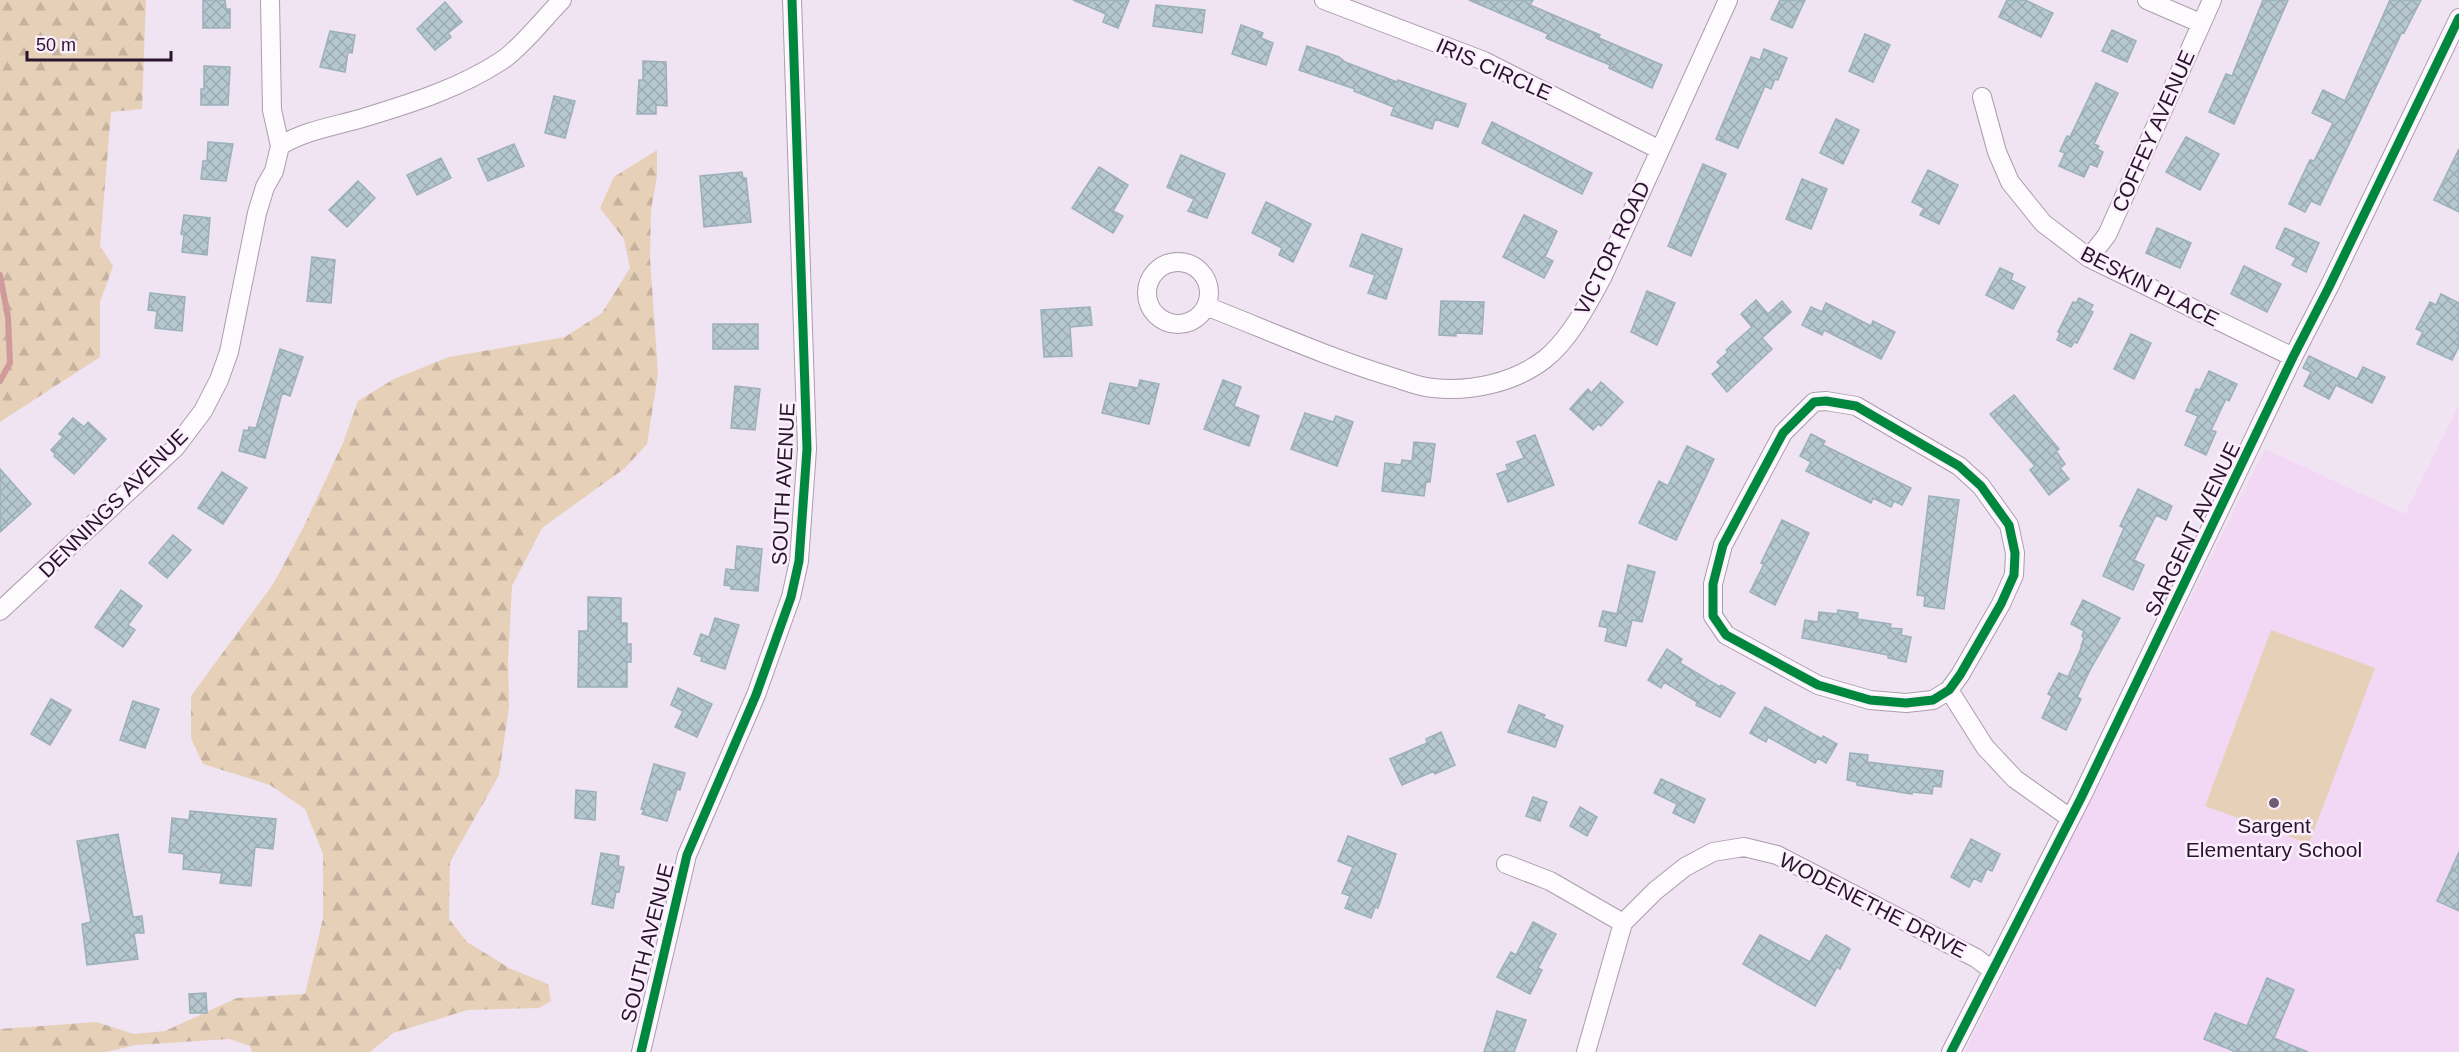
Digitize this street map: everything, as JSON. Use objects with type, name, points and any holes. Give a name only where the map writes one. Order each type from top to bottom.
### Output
[{"type":"street","points":[[270,0],[272,110],[279,146],[290,139],[374,115],[450,88],[503,60],[562,0]]},
{"type":"street","name":"SOUTH AVENUE","points":[[641,1052],[687,855],[756,694],[791,597],[799,561],[807,449],[792,0]]},
{"type":"street","name":"IRIS CIRCLE","points":[[1324,0],[1484,62],[1660,150]]},
{"type":"street","name":"VICTOR ROAD","points":[[1206,306],[1357,366],[1431,388],[1462,389],[1512,378],[1546,358],[1582,314],[1602,278],[1728,0]]},
{"type":"street","points":[[2147,0],[2200,23]]},
{"type":"street","name":"COFFEY AVENUE","points":[[2089,258],[2108,235],[2212,0]]},
{"type":"street","name":"SARGENT AVENUE","points":[[1951,1052],[2070,818],[2459,18]]},
{"type":"street","name":"BESKIN PLACE","points":[[1982,97],[1997,152],[2010,182],[2043,223],[2089,258],[2293,357]]},
{"type":"street","name":"DENNINGS AVENUE","points":[[0,611],[175,448],[203,411],[219,380],[229,352],[257,213],[265,188],[274,171],[279,146]]},
{"type":"street","points":[[1826,401],[1856,406],[1959,466],[1981,486],[2009,525],[2015,553],[2014,575],[2001,604],[1949,690],[1933,700],[1906,704],[1870,700],[1818,685],[1726,635],[1713,616],[1713,584],[1723,545],[1783,433],[1814,402],[1826,401]]},
{"type":"street","points":[[1949,690],[1985,747],[2015,779],[2070,818]]},
{"type":"street","name":"WODENETHE DRIVE","points":[[1586,1052],[1623,923],[1654,891],[1684,867],[1713,852],[1744,847],[1777,855],[1976,958],[1992,970]]},
{"type":"street","points":[[1506,864],[1550,882],[1623,923]]},
{"type":"shaded area","name":"Sargent Elementary School","points":[[2458,407],[2459,1052],[1965,1052],[2265,449],[2405,514]]},
{"type":"green space","points":[[0,0],[146,0],[142,109],[111,112],[100,246],[113,266],[100,302],[100,357],[0,422]]},
{"type":"green space","points":[[657,150],[657,176],[651,210],[650,258],[658,374],[647,444],[625,468],[542,528],[512,586],[508,660],[509,707],[499,775],[450,862],[449,919],[467,942],[511,969],[548,984],[551,1001],[539,1008],[468,1010],[393,1033],[370,1052],[252,1052],[250,1046],[229,1039],[135,1045],[106,1052],[0,1052],[0,1029],[96,1022],[134,1034],[165,1031],[237,998],[305,994],[323,918],[323,854],[305,809],[270,785],[203,764],[191,738],[191,696],[274,583],[343,443],[358,401],[394,379],[449,357],[565,337],[602,313],[630,268],[624,239],[600,208],[614,177]]},
{"type":"green space","points":[[2271,630],[2375,668],[2309,844],[2205,806]]},
{"type":"building","points":[[203,0],[225,0],[226,9],[230,9],[230,28],[203,28]]},
{"type":"building","points":[[1073,0],[1129,0],[1118,28],[1103,22],[1106,14]]},
{"type":"building","points":[[1469,0],[1533,0],[1530,5],[1662,65],[1652,88],[1609,68],[1610,65],[1546,38],[1548,34]]},
{"type":"building","points":[[1780,0],[1805,0],[1792,28],[1771,19]]},
{"type":"building","points":[[2007,0],[2025,0],[2053,13],[2041,37],[1999,17]]},
{"type":"building","points":[[2263,0],[2288,0],[2234,124],[2209,112],[2226,74],[2232,76]]},
{"type":"building","points":[[2390,0],[2421,0],[2404,33],[2402,32],[2320,205],[2311,201],[2305,212],[2289,204],[2310,160],[2314,161],[2333,123],[2312,113],[2323,90],[2345,101]]},
{"type":"building","points":[[445,2],[462,22],[448,33],[451,37],[435,50],[417,29]]},
{"type":"building","points":[[1156,5],[1205,10],[1202,33],[1153,26]]},
{"type":"building","points":[[1241,25],[1263,33],[1261,38],[1273,43],[1266,65],[1232,54]]},
{"type":"building","points":[[2112,30],[2136,41],[2127,62],[2102,51]]},
{"type":"building","points":[[330,31],[355,35],[352,53],[348,52],[345,72],[320,67]]},
{"type":"building","points":[[1865,34],[1890,45],[1873,82],[1849,71]]},
{"type":"building","points":[[1307,46],[1397,82],[1398,80],[1466,104],[1458,127],[1435,119],[1432,129],[1391,115],[1394,107],[1354,91],[1355,89],[1299,70]]},
{"type":"building","points":[[1764,49],[1787,58],[1778,80],[1775,79],[1771,89],[1765,86],[1738,148],[1716,139],[1751,57],[1760,60]]},
{"type":"building","points":[[643,61],[666,62],[667,106],[656,105],[656,114],[637,114],[639,80],[643,80]]},
{"type":"building","points":[[204,66],[230,67],[228,105],[201,105]]},
{"type":"building","points":[[2096,83],[2118,93],[2094,144],[2099,146],[2097,149],[2103,152],[2097,167],[2090,164],[2084,177],[2059,166],[2065,153],[2060,151],[2067,136],[2070,137]]},
{"type":"building","points":[[554,96],[575,101],[565,138],[545,133]]},
{"type":"building","points":[[1836,119],[1859,130],[1843,164],[1820,153]]},
{"type":"building","points":[[1492,122],[1592,173],[1582,194],[1482,143]]},
{"type":"building","points":[[2186,137],[2219,154],[2200,190],[2166,172]]},
{"type":"building","points":[[208,142],[233,144],[226,181],[201,179],[203,161],[207,161]]},
{"type":"building","points":[[514,144],[524,166],[488,181],[478,159]]},
{"type":"building","points":[[2459,149],[2459,212],[2434,200]]},
{"type":"building","points":[[1181,155],[1225,174],[1207,218],[1188,211],[1194,199],[1167,187]]},
{"type":"building","points":[[441,158],[451,178],[417,195],[407,175]]},
{"type":"building","points":[[1703,164],[1726,174],[1691,256],[1668,246]]},
{"type":"building","points":[[1099,167],[1128,185],[1113,211],[1123,216],[1113,233],[1072,208]]},
{"type":"building","points":[[1928,170],[1958,185],[1939,224],[1920,215],[1924,208],[1912,202]]},
{"type":"building","points":[[742,172],[743,178],[746,178],[751,222],[704,227],[700,176]]},
{"type":"building","points":[[1802,179],[1827,189],[1811,229],[1786,219]]},
{"type":"building","points":[[358,181],[375,198],[347,227],[329,210]]},
{"type":"building","points":[[1266,202],[1311,224],[1293,262],[1279,255],[1282,248],[1252,233]]},
{"type":"building","points":[[184,215],[210,218],[207,255],[182,252],[184,235],[181,234]]},
{"type":"building","points":[[1524,215],[1557,231],[1545,257],[1553,261],[1544,278],[1503,257]]},
{"type":"building","points":[[2157,228],[2191,243],[2180,268],[2146,253]]},
{"type":"building","points":[[2285,228],[2319,243],[2306,272],[2292,265],[2296,258],[2276,248]]},
{"type":"building","points":[[1362,234],[1402,249],[1386,299],[1368,293],[1375,275],[1350,266]]},
{"type":"building","points":[[312,257],[335,260],[331,303],[307,301]]},
{"type":"building","points":[[2244,266],[2281,284],[2267,312],[2231,294]]},
{"type":"building","points":[[2000,268],[2013,274],[2011,280],[2025,287],[2013,309],[1986,295]]},
{"type":"building","points":[[1647,291],[1675,303],[1657,345],[1631,332]]},
{"type":"building","points":[[150,293],[185,297],[182,331],[155,328],[157,311],[148,310]]},
{"type":"building","points":[[2441,294],[2459,303],[2459,346],[2452,360],[2417,344],[2423,332],[2416,329],[2430,302],[2436,305]]},
{"type":"building","points":[[2079,298],[2093,305],[2090,310],[2093,312],[2077,343],[2074,342],[2071,347],[2057,340],[2060,333],[2058,332],[2073,302],[2076,303]]},
{"type":"building","points":[[1756,300],[1768,314],[1782,301],[1791,312],[1762,338],[1772,349],[1727,392],[1712,374],[1721,366],[1717,362],[1728,352],[1726,350],[1752,327],[1741,314]]},
{"type":"building","points":[[1441,301],[1484,302],[1482,334],[1439,335]]},
{"type":"building","points":[[1826,303],[1871,326],[1873,321],[1895,332],[1881,359],[1824,330],[1822,335],[1802,325],[1811,307],[1822,312]]},
{"type":"building","points":[[1090,307],[1092,325],[1070,327],[1072,356],[1044,357],[1041,310]]},
{"type":"building","points":[[713,324],[758,324],[758,349],[713,349]]},
{"type":"building","points":[[2131,334],[2151,343],[2134,379],[2114,369]]},
{"type":"building","points":[[280,349],[303,357],[290,396],[282,393],[265,458],[239,451],[244,430],[248,431],[249,427],[256,428]]},
{"type":"building","points":[[2309,356],[2357,379],[2363,367],[2385,377],[2372,403],[2336,385],[2329,399],[2304,386],[2311,372],[2303,368]]},
{"type":"building","points":[[2209,371],[2237,384],[2229,401],[2226,399],[2211,430],[2216,432],[2206,455],[2185,445],[2198,416],[2186,411],[2196,389],[2200,390]]},
{"type":"building","points":[[1140,380],[1159,384],[1149,424],[1102,413],[1110,383],[1138,388]]},
{"type":"building","points":[[1223,380],[1241,387],[1234,406],[1259,416],[1249,446],[1204,429]]},
{"type":"building","points":[[1601,382],[1623,402],[1601,426],[1598,424],[1593,430],[1570,409],[1588,389],[1591,393]]},
{"type":"building","points":[[735,386],[760,389],[755,430],[731,428]]},
{"type":"building","points":[[2014,395],[2059,449],[2056,451],[2065,464],[2060,468],[2069,479],[2049,495],[2030,470],[2035,466],[1990,414]]},
{"type":"building","points":[[1305,413],[1333,422],[1336,416],[1353,422],[1337,466],[1291,449]]},
{"type":"building","points":[[73,418],[84,427],[88,422],[106,439],[74,474],[54,456],[51,450],[63,437],[59,434]]},
{"type":"building","points":[[1811,434],[1825,441],[1823,445],[1911,488],[1902,505],[1894,501],[1891,507],[1873,498],[1871,503],[1806,471],[1811,462],[1800,456]]},
{"type":"building","points":[[1535,435],[1554,485],[1508,502],[1497,474],[1508,470],[1506,465],[1524,458],[1517,442]]},
{"type":"building","points":[[1414,442],[1435,444],[1430,482],[1426,482],[1424,496],[1382,491],[1385,463],[1401,465],[1402,460],[1412,461]]},
{"type":"building","points":[[1687,446],[1714,459],[1676,540],[1639,523],[1659,481],[1668,486]]},
{"type":"building","points":[[0,469],[31,504],[0,532]]},
{"type":"building","points":[[222,472],[247,488],[223,524],[198,508]]},
{"type":"building","points":[[2138,489],[2172,506],[2166,520],[2156,515],[2134,560],[2144,565],[2133,590],[2103,576],[2124,528],[2120,526]]},
{"type":"building","points":[[1929,496],[1959,500],[1944,609],[1924,606],[1925,596],[1917,595]]},
{"type":"building","points":[[1782,520],[1809,533],[1775,605],[1750,592]]},
{"type":"building","points":[[173,535],[191,550],[167,578],[149,563]]},
{"type":"building","points":[[737,546],[762,549],[758,591],[731,589],[731,586],[724,585],[726,569],[735,570]]},
{"type":"building","points":[[1628,565],[1655,572],[1642,622],[1632,620],[1626,646],[1605,641],[1608,628],[1599,626],[1603,611],[1617,614]]},
{"type":"building","points":[[121,590],[142,606],[128,625],[135,630],[123,647],[95,627]]},
{"type":"building","points":[[588,597],[621,598],[621,623],[627,623],[627,644],[631,644],[631,662],[627,662],[627,687],[578,687],[579,631],[588,631]]},
{"type":"building","points":[[2083,600],[2120,618],[2090,670],[2077,697],[2081,699],[2066,730],[2042,718],[2052,696],[2048,694],[2059,673],[2068,677],[2082,646],[2084,631],[2071,624]]},
{"type":"building","points":[[1838,610],[1858,613],[1857,619],[1891,624],[1890,628],[1902,629],[1901,635],[1911,637],[1906,662],[1888,658],[1888,655],[1802,638],[1805,620],[1818,622],[1819,612],[1837,614]]},
{"type":"building","points":[[715,618],[739,625],[725,669],[701,661],[702,657],[694,654],[701,634],[709,637]]},
{"type":"building","points":[[1667,649],[1682,659],[1680,663],[1720,687],[1721,685],[1735,693],[1720,717],[1696,705],[1697,702],[1664,682],[1661,688],[1648,680]]},
{"type":"building","points":[[678,688],[712,704],[697,737],[675,727],[683,711],[671,705]]},
{"type":"building","points":[[51,699],[71,710],[50,745],[31,734]]},
{"type":"building","points":[[133,701],[159,709],[145,748],[120,740]]},
{"type":"building","points":[[1519,705],[1545,715],[1543,718],[1563,726],[1555,747],[1508,732]]},
{"type":"building","points":[[1765,707],[1822,739],[1823,736],[1837,744],[1826,763],[1818,758],[1815,763],[1768,737],[1766,742],[1750,733]]},
{"type":"building","points":[[1441,732],[1455,765],[1435,774],[1434,771],[1402,785],[1390,759],[1427,743],[1426,739]]},
{"type":"building","points":[[1850,753],[1868,755],[1867,762],[1943,771],[1941,787],[1933,786],[1932,794],[1912,792],[1912,794],[1857,785],[1857,782],[1847,780]]},
{"type":"building","points":[[654,764],[685,773],[680,790],[677,789],[667,821],[642,814],[644,810],[641,809]]},
{"type":"building","points":[[1661,779],[1705,799],[1694,823],[1673,813],[1677,804],[1654,793]]},
{"type":"building","points":[[576,790],[596,792],[595,820],[575,818]]},
{"type":"building","points":[[1533,797],[1547,802],[1540,821],[1526,816]]},
{"type":"building","points":[[1580,807],[1597,817],[1587,836],[1570,826]]},
{"type":"building","points":[[190,811],[276,819],[273,849],[255,847],[251,886],[220,883],[222,873],[183,869],[184,854],[169,852],[172,818],[189,820]]},
{"type":"building","points":[[118,834],[133,917],[142,916],[144,933],[134,933],[138,959],[87,965],[82,924],[91,922],[77,841]]},
{"type":"building","points":[[1348,836],[1396,854],[1378,908],[1375,907],[1371,918],[1345,908],[1350,896],[1342,893],[1353,867],[1338,861]]},
{"type":"building","points":[[1971,839],[2000,854],[1992,871],[1987,869],[1981,882],[1974,878],[1969,887],[1951,877]]},
{"type":"building","points":[[2459,852],[2459,911],[2437,901]]},
{"type":"building","points":[[601,853],[619,856],[618,866],[624,867],[613,908],[592,904]]},
{"type":"building","points":[[1533,922],[1556,934],[1538,968],[1542,970],[1530,994],[1497,977],[1511,952],[1516,955]]},
{"type":"building","points":[[1760,935],[1810,962],[1826,935],[1850,949],[1840,969],[1837,967],[1815,1006],[1743,964]]},
{"type":"building","points":[[2267,978],[2294,990],[2274,1038],[2308,1052],[2236,1052],[2204,1039],[2215,1013],[2247,1026]]},
{"type":"building","points":[[206,993],[207,1013],[190,1013],[189,994]]},
{"type":"building","points":[[1497,1011],[1526,1020],[1514,1052],[1484,1052]]},
{"type":"waterway","points":[[0,275],[8,317],[10,363],[0,381]]},
{"type":"cycle path","points":[[641,1052],[687,855],[756,695],[791,597],[799,561],[807,449],[792,0]]},
{"type":"cycle path","points":[[1951,1052],[2081,798],[2459,18]]},
{"type":"cycle path","points":[[1826,401],[1856,406],[1959,466],[1981,486],[2009,525],[2015,553],[2014,575],[2001,604],[1960,675],[1949,690],[1933,700],[1906,703],[1870,700],[1818,685],[1726,635],[1713,616],[1713,584],[1723,545],[1783,433],[1814,402],[1826,401]]},
{"type":"place","name":"Sargent Elementary School","points":[[2274,803]]}]
